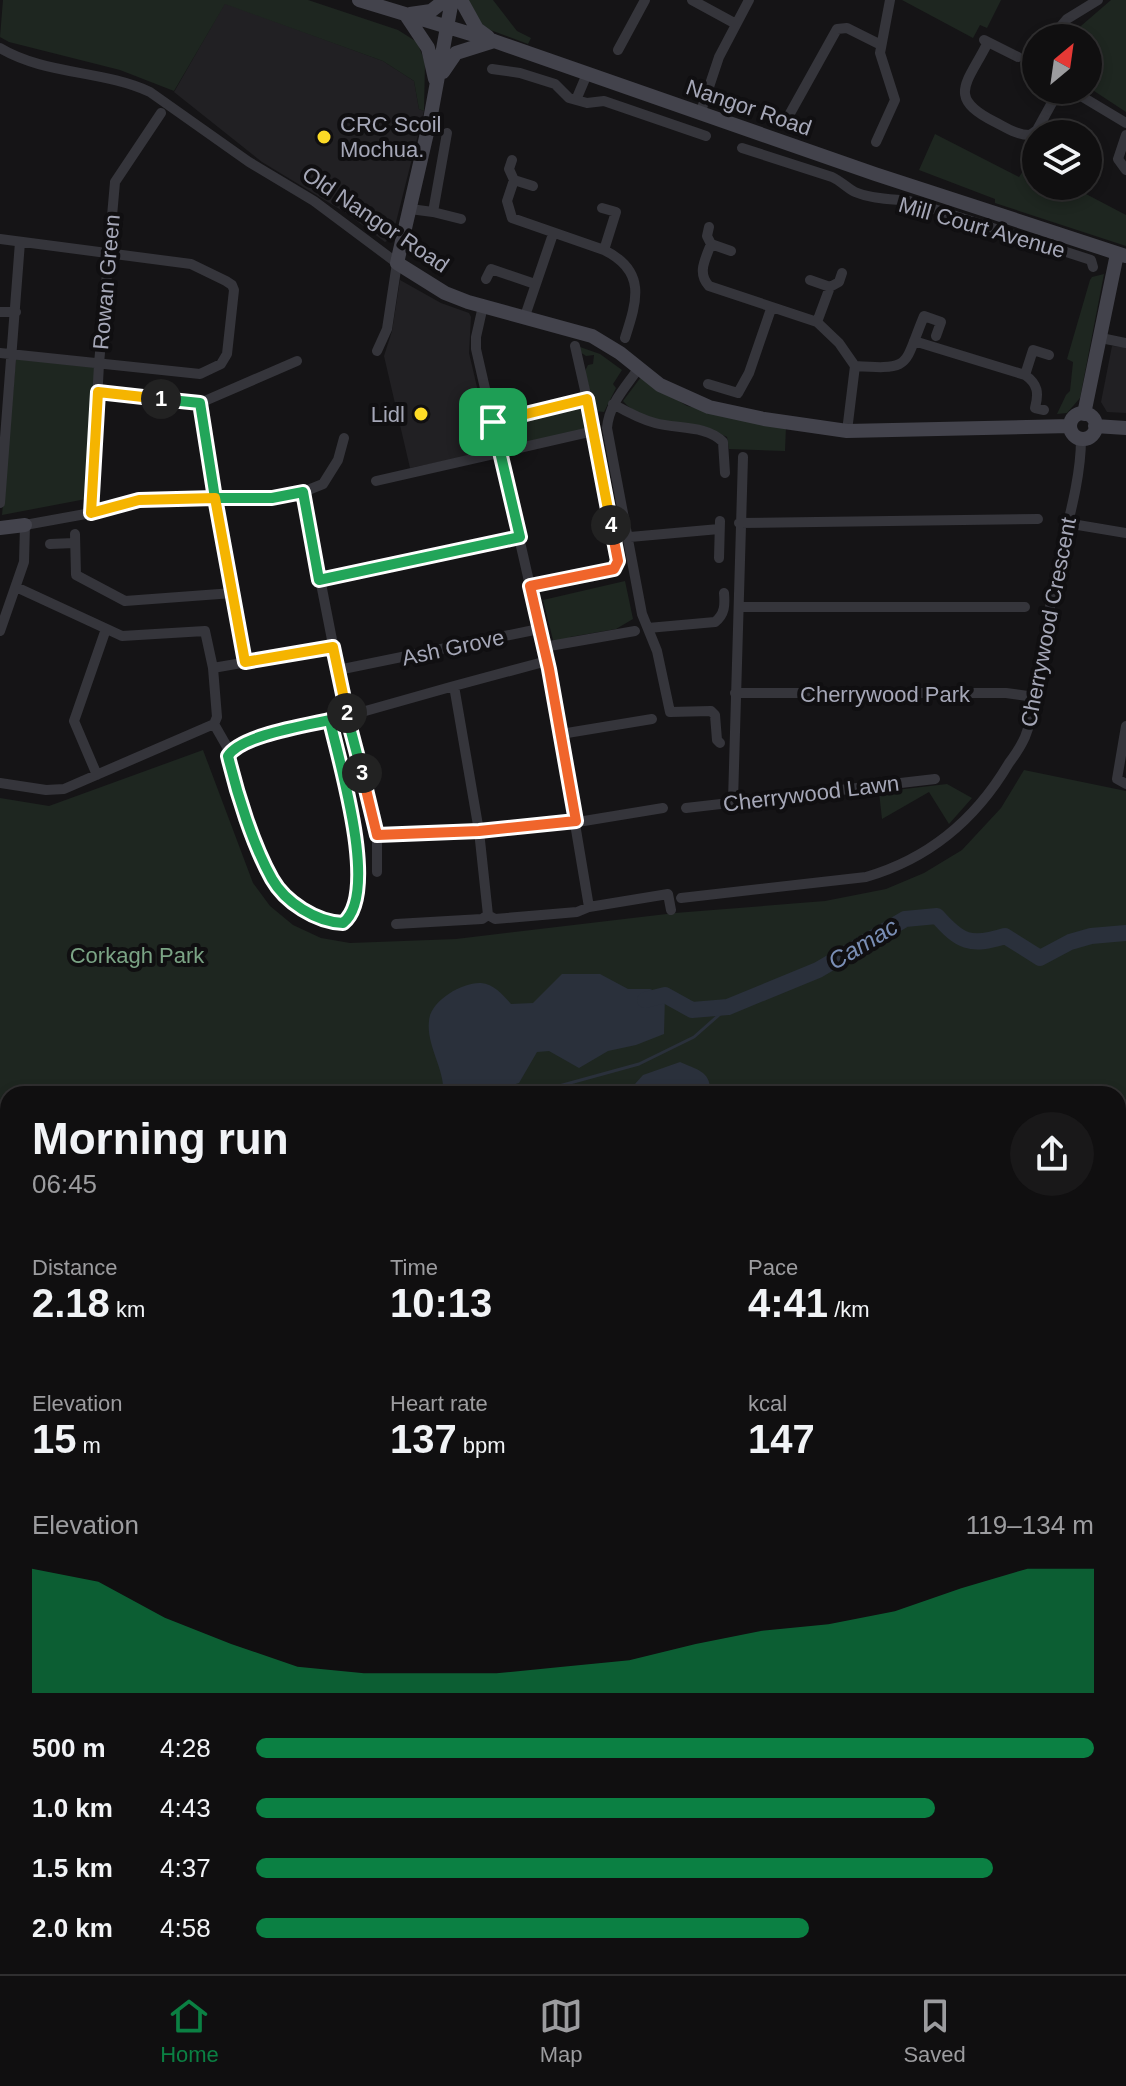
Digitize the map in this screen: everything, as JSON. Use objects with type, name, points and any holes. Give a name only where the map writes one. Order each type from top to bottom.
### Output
[{"type":"street","name":"Nangor Road","points":[[359,0],[494,41],[875,174],[1122,255]]},
{"type":"street","points":[[437,87],[428,48],[406,15],[431,11],[445,0]]},
{"type":"street","points":[[377,351],[390,314],[397,263],[437,87],[452,0]]},
{"type":"street","points":[[461,0],[477,29],[494,41]]},
{"type":"street","points":[[618,50],[645,0]]},
{"type":"street","points":[[692,0],[736,24]]},
{"type":"street","points":[[700,114],[719,57],[749,0]]},
{"type":"street","points":[[876,142],[895,100],[882,64],[881,45],[890,0]]},
{"type":"street","points":[[1063,24],[1077,4],[1098,0]]},
{"type":"street","points":[[788,117],[837,29],[847,28],[881,45]]},
{"type":"street","points":[[1018,57],[985,40],[964,91],[966,102],[974,111],[1021,135],[1030,135],[1037,130],[1051,104]]},
{"type":"street","points":[[437,87],[448,62],[456,53],[494,41]]},
{"type":"street","name":"Old Nangor Road","points":[[0,48],[24,59],[122,81],[150,92],[445,293],[592,336],[620,353],[660,385],[709,407],[847,431],[1070,426]]},
{"type":"street","points":[[492,69],[520,73],[555,84],[565,95],[576,100],[587,103],[604,101],[706,136]]},
{"type":"street","points":[[576,100],[587,74]]},
{"type":"street","points":[[1094,104],[1126,123]]},
{"type":"street","name":"Rowan Green","points":[[91,513],[99,364],[115,182],[161,113]]},
{"type":"street","points":[[433,212],[447,133]]},
{"type":"street","points":[[1126,135],[1118,159],[1126,170]]},
{"type":"street","name":"Mill Court Avenue","points":[[742,148],[832,177],[846,183],[857,193],[909,201],[1091,260],[1093,267]]},
{"type":"street","points":[[512,160],[509,169],[514,180],[507,201],[512,218],[604,250],[628,267],[637,295],[625,338]]},
{"type":"street","name":"Mill Court Avenue","points":[[867,194],[875,174]]},
{"type":"street","points":[[514,180],[533,186]]},
{"type":"street","points":[[602,208],[616,212],[604,250]]},
{"type":"street","points":[[410,209],[461,219]]},
{"type":"street","points":[[709,227],[707,236],[711,244],[731,251]]},
{"type":"street","points":[[525,316],[553,234]]},
{"type":"street","points":[[0,239],[191,264],[232,285],[233,305],[227,354],[221,364],[200,374],[6,354]]},
{"type":"street","points":[[0,503],[6,354],[16,312],[20,242]]},
{"type":"street","points":[[711,244],[702,270],[703,279],[709,286],[817,322],[839,343],[855,366],[847,431]]},
{"type":"street","points":[[1084,414],[1122,255]]},
{"type":"street","points":[[486,279],[491,269],[535,284]]},
{"type":"street","points":[[817,322],[830,287],[839,282],[842,273]]},
{"type":"street","points":[[810,280],[830,287]]},
{"type":"street","points":[[483,306],[476,343],[547,661],[589,907]]},
{"type":"street","points":[[708,384],[738,393],[749,373],[771,309]]},
{"type":"street","points":[[0,312],[16,312]]},
{"type":"street","points":[[855,366],[896,368],[909,357],[924,316],[941,322],[936,336]]},
{"type":"street","points":[[1101,338],[1126,343]]},
{"type":"street","points":[[914,341],[1025,375],[1034,381],[1037,390],[1035,408],[1044,410]]},
{"type":"street","points":[[530,586],[610,571],[618,564],[575,346]]},
{"type":"street","points":[[1025,375],[1033,350],[1049,355]]},
{"type":"street","points":[[98,392],[200,403],[297,361]]},
{"type":"street","points":[[638,369],[613,404],[608,414],[607,428],[630,537],[642,614],[657,651],[670,712],[711,711],[715,715],[717,740],[720,743]]},
{"type":"street","points":[[493,422],[587,399]]},
{"type":"street","points":[[200,403],[245,662]]},
{"type":"street","points":[[613,404],[638,418],[657,424],[713,433],[723,442],[725,473]]},
{"type":"street","points":[[1084,414],[1092,417],[1095,426],[1092,435],[1081,439],[1074,436],[1070,426],[1073,418],[1084,414]]},
{"type":"street","points":[[1095,426],[1126,428]]},
{"type":"street","points":[[376,481],[594,431]]},
{"type":"street","points":[[0,528],[91,513],[139,500],[272,498],[303,492],[323,484],[338,460],[344,438]]},
{"type":"street","name":"Cherrywood Crescent","points":[[681,898],[866,877],[914,859],[955,830],[998,783],[1025,737],[1035,697],[1081,439]]},
{"type":"street","points":[[733,801],[743,457]]},
{"type":"street","points":[[303,492],[347,716],[377,835],[377,872]]},
{"type":"street","points":[[739,523],[1038,519]]},
{"type":"street","points":[[1066,523],[1126,533]]},
{"type":"street","points":[[0,631],[24,562],[25,525]]},
{"type":"street","points":[[630,537],[719,525],[719,558]]},
{"type":"street","points":[[319,580],[520,537]]},
{"type":"street","points":[[50,544],[74,539],[76,575],[125,601],[233,593]]},
{"type":"street","points":[[0,783],[55,790],[71,787],[214,724],[217,717],[213,668],[205,631],[125,636],[16,587]]},
{"type":"street","points":[[648,628],[715,622],[725,607],[724,593]]},
{"type":"street","points":[[739,607],[1025,607]]},
{"type":"street","points":[[97,775],[74,721],[106,629]]},
{"type":"street","name":"Ash Grove","points":[[338,670],[539,629]]},
{"type":"street","points":[[544,647],[635,631]]},
{"type":"street","points":[[213,668],[333,647]]},
{"type":"street","points":[[330,721],[355,831],[359,878],[355,901],[343,923],[327,920],[300,907],[272,880],[237,793],[228,756],[230,752],[251,740],[547,661]]},
{"type":"street","points":[[454,686],[479,831],[488,915]]},
{"type":"street","name":"Cherrywood Park","points":[[735,693],[1006,693],[1035,697]]},
{"type":"street","points":[[561,734],[652,719]]},
{"type":"street","points":[[214,724],[230,752]]},
{"type":"street","points":[[1126,726],[1117,779],[1126,784]]},
{"type":"street","name":"Cherrywood Lawn","points":[[686,808],[935,779]]},
{"type":"street","points":[[377,835],[479,831],[663,808]]},
{"type":"street","points":[[488,915],[495,919],[577,912],[589,907],[668,894],[671,910]]},
{"type":"street","points":[[396,924],[482,919],[488,915]]},
{"type":"shaded area","name":"CRC Scoil Mochua.","points":[[225,3],[383,61],[414,81],[419,109],[424,111],[392,238],[385,242],[346,213],[262,162],[174,92]]},
{"type":"shaded area","points":[[400,280],[441,303],[469,313],[469,353],[492,451],[410,468],[384,356],[392,331]]},
{"type":"shaded area","points":[[1112,346],[1126,347],[1126,413],[1107,412],[1101,402]]},
{"type":"shaded area","points":[[562,974],[600,974],[628,989],[650,989],[665,995],[664,1034],[608,1051],[579,1068],[549,1051],[537,1052],[519,1083],[509,1086],[443,1086],[429,1030],[431,1014],[441,1000],[456,989],[481,983],[494,988],[511,1004],[533,1003]]},
{"type":"shaded area","points":[[680,1062],[706,1076],[710,1086],[633,1086],[643,1075]]},
{"type":"green space","points":[[3,0],[308,0],[398,30],[417,42],[425,62],[424,111],[419,109],[414,81],[383,61],[225,4],[174,91],[120,70],[9,42],[0,37]]},
{"type":"green space","points":[[466,0],[493,0],[517,31],[531,38],[528,44],[482,27]]},
{"type":"green space","points":[[902,0],[1001,0],[987,28],[980,25],[973,38]]},
{"type":"green space","points":[[1111,0],[1126,0],[1126,112],[1102,96],[1102,24],[1083,24]]},
{"type":"green space","points":[[935,134],[1019,177],[1022,173],[1022,200],[1097,200],[1126,215],[1126,246],[995,203],[995,199],[919,170]]},
{"type":"green space","points":[[1104,274],[1080,398],[1067,413],[1057,414],[1070,391],[1073,362],[1067,359],[1090,280]]},
{"type":"green space","points":[[580,347],[600,354],[622,370],[613,384],[616,388],[604,412],[595,411],[585,371],[588,365],[593,364],[594,355],[586,356],[580,352]]},
{"type":"green space","points":[[16,359],[93,367],[96,370],[86,499],[2,515]]},
{"type":"green space","points":[[641,377],[687,406],[786,426],[785,451],[729,449],[727,437],[715,432],[643,415],[623,401]]},
{"type":"green space","points":[[581,405],[584,429],[514,446],[509,421]]},
{"type":"green space","points":[[625,581],[633,619],[616,629],[570,637],[571,640],[554,644],[543,600]]},
{"type":"green space","name":"Corkagh Park","points":[[203,750],[253,883],[270,906],[293,925],[321,938],[350,943],[456,939],[675,913],[825,901],[886,889],[924,873],[962,850],[1001,808],[1024,770],[1126,791],[1126,1086],[0,1086],[0,798],[49,806]]},
{"type":"green space","points":[[947,784],[972,798],[949,824],[929,792],[882,819],[879,792]]},
{"type":"waterway","name":"Camac","points":[[645,1000],[665,995],[692,1010],[728,1007],[818,970],[905,919],[937,916],[952,932],[966,940],[983,941],[1005,936],[1040,958],[1070,942],[1091,936],[1126,933]]},
{"type":"waterway","name":"Camac","points":[[559,1086],[639,1064],[694,1037],[728,1007]]},
{"type":"place","name":"CRC Scoil Mochua.","points":[[324,137]]},
{"type":"place","name":"Lidl","points":[[421,414]]},
{"type":"route","points":[[493,422],[520,537],[319,580],[303,492],[272,498],[215,498],[200,403],[98,392],[91,513],[139,500],[215,498],[245,662],[333,647],[347,716],[330,721],[355,831],[359,878],[350,915],[343,923],[335,923],[300,907],[283,894],[272,880],[237,793],[228,756],[234,748],[251,740],[347,716],[377,835],[479,831],[576,821],[549,669],[530,586],[610,571],[618,564],[587,399],[493,422]]}]
